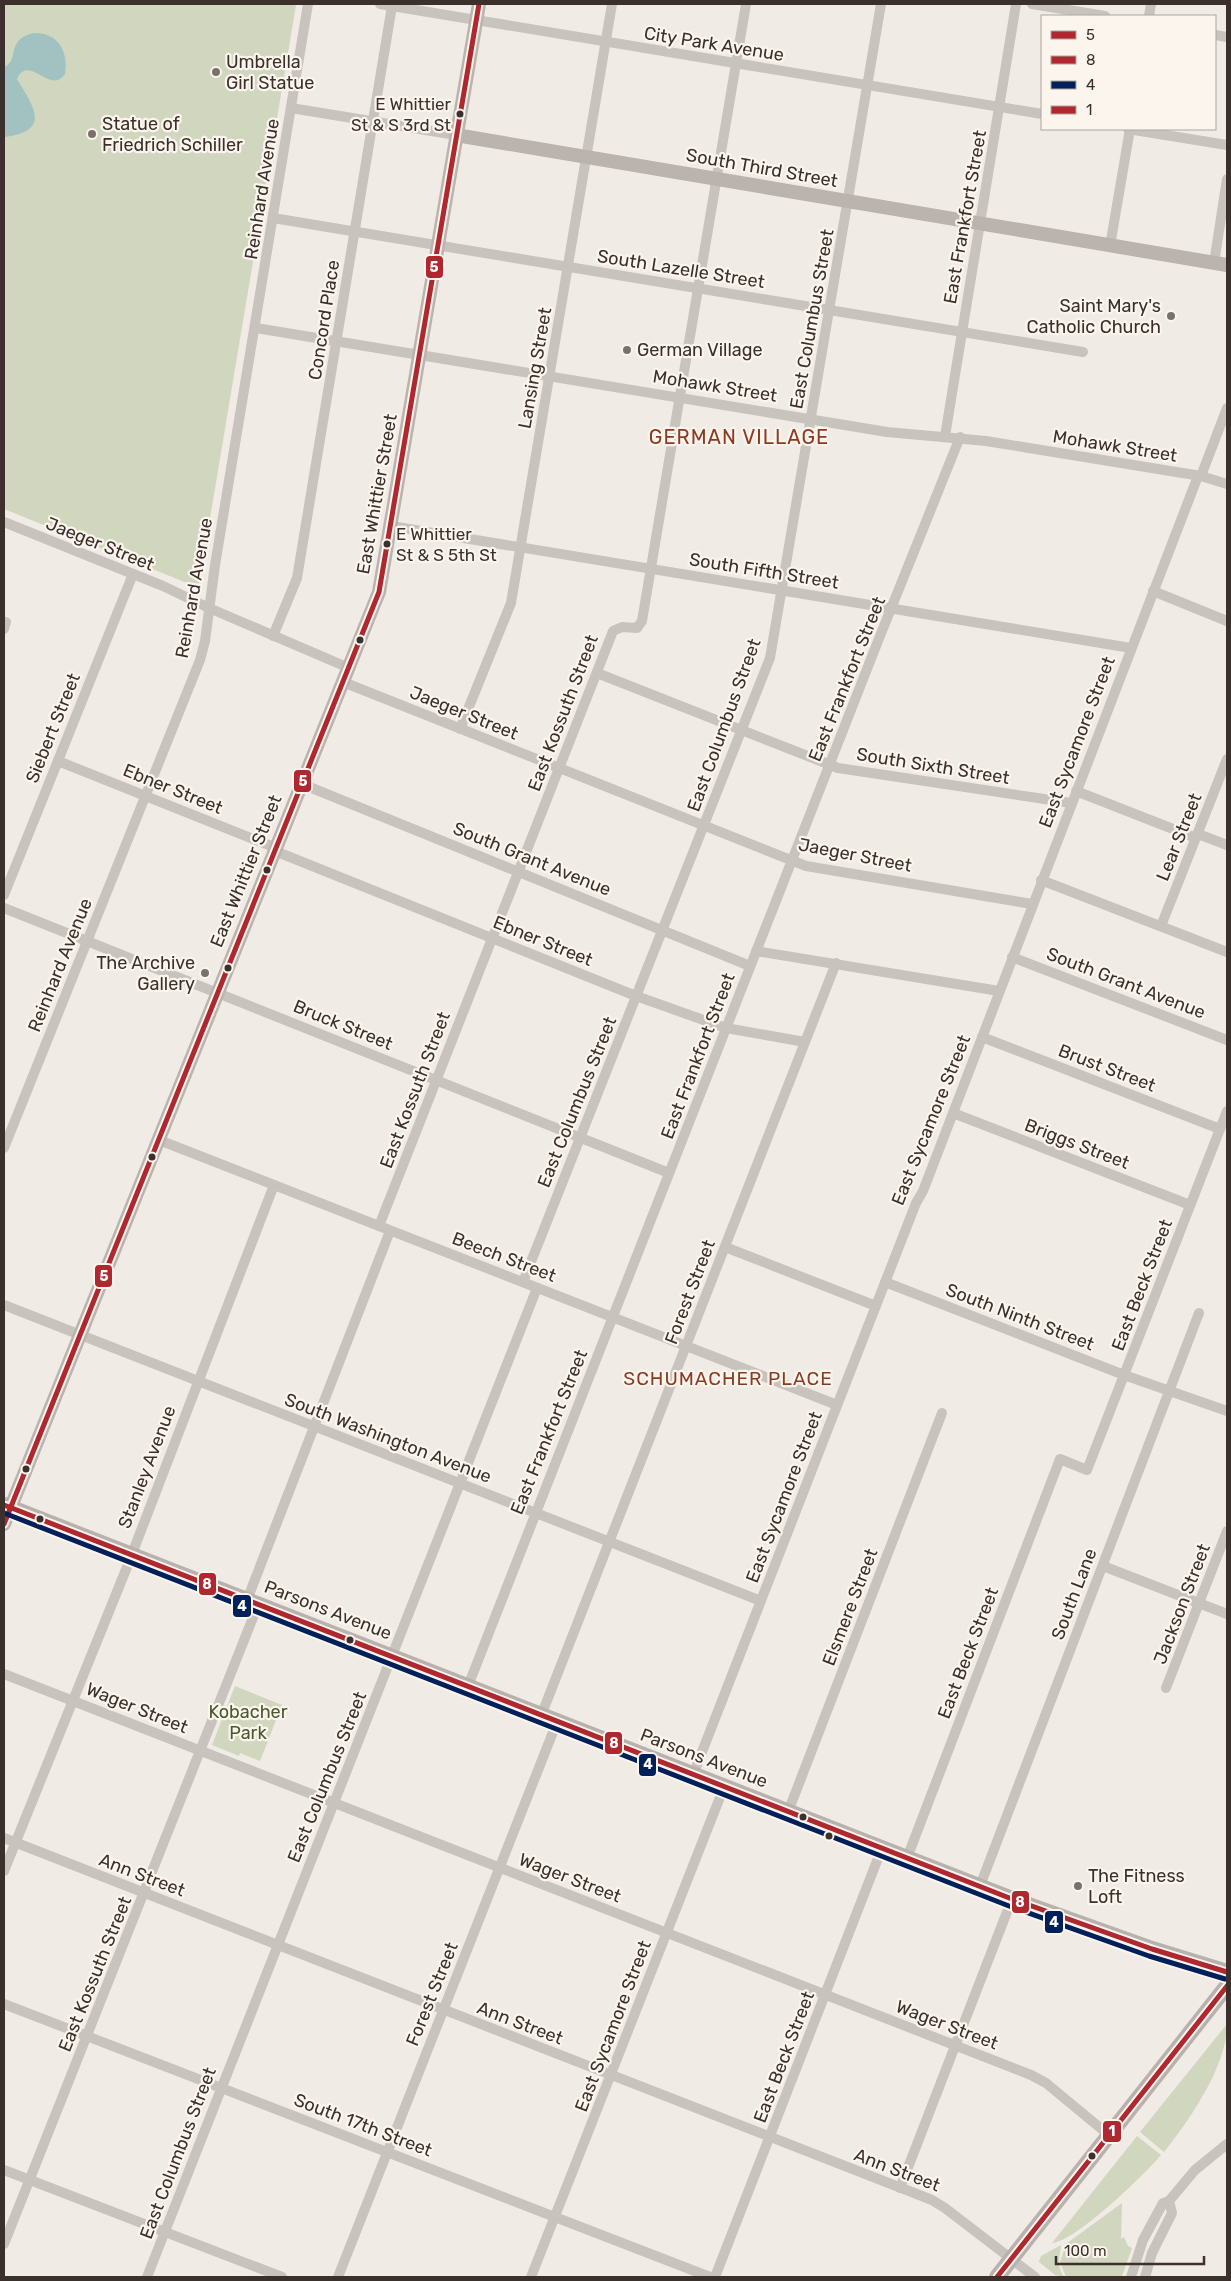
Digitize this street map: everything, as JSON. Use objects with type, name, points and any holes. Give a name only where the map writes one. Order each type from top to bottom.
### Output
[{"type":"main road","name":"Parsons Avenue","points":[[7,1506],[1012,1899],[1152,1949],[1227,1972]]},
{"type":"main road","points":[[997,2277],[1227,1986]]},
{"type":"street","name":"Reinhard Avenue","points":[[4,1148],[200,660],[205,641],[208,608],[256,328],[308,4]]},
{"type":"street","name":"City Park Avenue","points":[[380,4],[1041,114]]},
{"type":"street","name":"East Whittier Street","points":[[4,1524],[7,1506],[81,1334],[379,592],[479,4]]},
{"type":"street","name":"Lansing Street","points":[[460,729],[509,608],[612,4]]},
{"type":"street","name":"East Kossuth Street","points":[[379,1226],[613,631],[622,627],[637,628],[642,621],[746,4]]},
{"type":"street","name":"East Columbus Street","points":[[523,1282],[770,658],[881,4]]},
{"type":"street","name":"East Frankfort Street","points":[[945,436],[1016,4]]},
{"type":"street","points":[[1032,4],[1099,15]]},
{"type":"street","name":"Concord Place","points":[[273,636],[297,578],[392,6]]},
{"type":"street","name":"South Third Street","points":[[291,108],[1220,264]]},
{"type":"street","points":[[1110,246],[1129,130]]},
{"type":"street","points":[[1135,130],[1227,145]]},
{"type":"street","points":[[1220,264],[1227,179]]},
{"type":"street","name":"South Lazelle Street","points":[[273,218],[1083,352]]},
{"type":"street","name":"Mohawk Street","points":[[256,328],[812,418],[887,432],[960,437],[1200,476],[1227,484]]},
{"type":"street","name":"East Sycamore Street","points":[[693,1775],[916,1202],[923,1191],[1153,591],[1227,408]]},
{"type":"street","name":"East Frankfort Street","points":[[468,1686],[750,966],[960,437]]},
{"type":"street","name":"Jaeger Street","points":[[4,522],[132,574],[349,668]]},
{"type":"street","name":"South Fifth Street","points":[[391,526],[1131,648]]},
{"type":"street","name":"Siebert Street","points":[[4,895],[132,574]]},
{"type":"street","points":[[1153,591],[1227,621]]},
{"type":"street","name":"South Sixth Street","points":[[597,673],[838,768],[1071,803]]},
{"type":"street","name":"Jaeger Street","points":[[343,682],[806,866],[1032,904]]},
{"type":"street","name":"Lear Street","points":[[1161,926],[1227,759]]},
{"type":"street","name":"Ebner Street","points":[[58,760],[636,996],[726,1028],[805,1042]]},
{"type":"street","name":"South Grant Avenue","points":[[302,784],[750,966]]},
{"type":"street","points":[[1076,791],[1197,836],[1227,845]]},
{"type":"street","points":[[1041,880],[1227,952]]},
{"type":"street","name":"Bruck Street","points":[[4,908],[670,1173]]},
{"type":"street","points":[[756,951],[999,991]]},
{"type":"street","name":"South Grant Avenue","points":[[1012,957],[1227,1040]]},
{"type":"street","name":"Forest Street","points":[[338,2277],[499,1868],[610,1542],[836,963]]},
{"type":"street","name":"Brust Street","points":[[982,1037],[1220,1129]]},
{"type":"street","name":"East Beck Street","points":[[907,1858],[1060,1459],[1087,1470],[1227,1111]]},
{"type":"street","name":"Briggs Street","points":[[953,1113],[1190,1205]]},
{"type":"street","name":"Beech Street","points":[[158,1140],[837,1405]]},
{"type":"street","name":"Stanley Avenue","points":[[4,1871],[131,1555],[274,1185]]},
{"type":"street","name":"East Kossuth Street","points":[[4,2244],[201,1751],[314,1426],[390,1230]]},
{"type":"street","points":[[725,1247],[876,1306]]},
{"type":"street","name":"South Ninth Street","points":[[885,1282],[1166,1391],[1227,1411]]},
{"type":"street","name":"East Columbus Street","points":[[147,2277],[537,1288]]},
{"type":"street","name":"South Washington Avenue","points":[[4,1305],[761,1601]]},
{"type":"street","name":"South Lane","points":[[980,1886],[1199,1313]]},
{"type":"street","name":"Elsmere Street","points":[[788,1812],[942,1413]]},
{"type":"street","name":"Jackson Street","points":[[1166,1688],[1227,1531]]},
{"type":"street","points":[[1103,1566],[1227,1614]]},
{"type":"street","name":"Wager Street","points":[[4,1674],[1031,2075],[1046,2083],[1110,2136]]},
{"type":"street","name":"East Sycamore Street","points":[[531,2277],[724,1787]]},
{"type":"street","name":"Ann Street","points":[[4,1838],[940,2204],[1035,2277]]},
{"type":"street","name":"East Beck Street","points":[[715,2277],[882,1848]]},
{"type":"street","points":[[900,2188],[1012,1899]]},
{"type":"street","name":"South 17th Street","points":[[4,2004],[87,2038],[710,2277]]},
{"type":"street","points":[[1131,2277],[1150,2226],[1163,2203],[1169,2201],[1195,2170],[1227,2144]]},
{"type":"street","points":[[4,2170],[282,2277]]},
{"type":"street","points":[[1145,2277],[1155,2246],[1172,2213],[1169,2201]]},
{"type":"green space","points":[[4,4],[296,5],[199,584],[187,583],[4,509]]},
{"type":"green space","name":"Kobacher Park","points":[[235,1686],[282,1705],[260,1761],[240,1753],[239,1756],[212,1745]]},
{"type":"green space","points":[[1227,2024],[1221,2057],[1214,2074],[1185,2124],[1164,2152],[1140,2132]]},
{"type":"green space","points":[[1137,2136],[1161,2155],[1093,2220],[1063,2239],[1052,2243]]},
{"type":"green space","points":[[1122,2203],[1121,2239],[1124,2237],[1128,2246],[1132,2248],[1122,2276],[1066,2277],[1060,2262],[1066,2244]]},
{"type":"green space","points":[[1061,2245],[1059,2265],[1064,2277],[1055,2275],[1039,2262],[1041,2256]]},
{"type":"water","points":[[33,33],[49,36],[60,44],[65,57],[65,74],[59,79],[53,80],[27,70],[22,72],[17,79],[33,108],[34,123],[29,129],[19,134],[4,137],[4,67],[9,64],[19,40]]},
{"type":"transit line","name":"5","points":[[4,1524],[379,592],[479,4]]},
{"type":"transit line","name":"8","points":[[4,1505],[1012,1899],[1152,1949],[1227,1972]]},
{"type":"transit line","name":"4","points":[[4,1513],[1009,1906],[1149,1956],[1225,1979]]},
{"type":"transit line","name":"1","points":[[997,2277],[1227,1986]]},
{"type":"place","name":"Umbrella Girl Statue","points":[[216,72]]},
{"type":"place","name":"E Whittier St & S 3rd St","points":[[460,114]]},
{"type":"place","name":"Statue of Friedrich Schiller","points":[[92,134]]},
{"type":"place","name":"Saint Mary's Catholic Church","points":[[1171,316]]},
{"type":"place","name":"German Village","points":[[627,350]]},
{"type":"place","name":"E Whittier St & S 5th St","points":[[387,544]]},
{"type":"place","name":"The Archive Gallery","points":[[205,973]]},
{"type":"place","name":"The Fitness Loft","points":[[1078,1886]]},
{"type":"district","name":"GERMAN VILLAGE","points":[[739,437]]},
{"type":"district","name":"SCHUMACHER PLACE","points":[[728,1378]]}]
